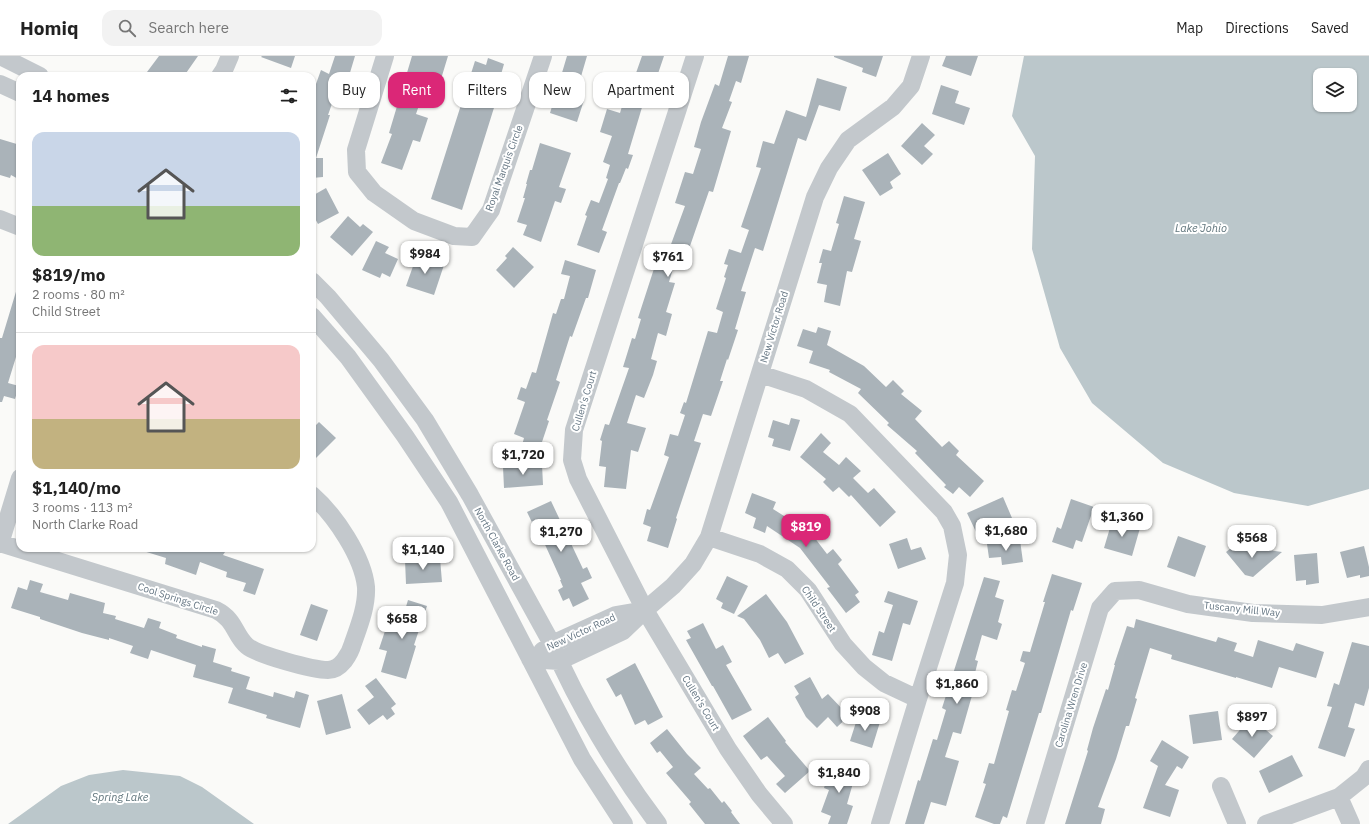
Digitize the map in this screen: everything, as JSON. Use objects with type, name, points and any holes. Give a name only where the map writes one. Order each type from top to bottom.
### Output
[{"type":"street","points":[[0,56],[32,72]]},
{"type":"street","points":[[222,72],[230,56]]},
{"type":"street","name":"Royal Marquis Circle","points":[[386,56],[356,150],[357,172],[374,193],[414,221],[454,236],[472,237],[491,210],[543,56]]},
{"type":"street","name":"Cullen's Court","points":[[695,56],[574,430],[572,460],[578,479],[645,610],[728,749],[759,794],[784,824]]},
{"type":"street","name":"New Victor Road","points":[[530,659],[559,661],[624,631],[645,610],[673,586],[693,564],[709,538],[815,197],[829,168],[848,140],[893,107],[911,86],[921,56]]},
{"type":"street","points":[[0,84],[16,91]]},
{"type":"street","points":[[0,219],[16,225]]},
{"type":"street","name":"North Clarke Road","points":[[316,285],[328,297],[381,360],[425,420],[470,494],[552,644],[559,661],[598,734],[644,806],[658,824]]},
{"type":"street","points":[[316,321],[348,357],[405,436],[449,502],[582,759],[624,824]]},
{"type":"street","points":[[760,374],[806,389],[850,414],[944,512],[952,526],[958,555],[956,583],[918,698],[880,824]]},
{"type":"street","points":[[0,543],[16,491]]},
{"type":"street","name":"Cool Springs Circle","points":[[29,552],[216,610],[225,614],[247,646],[262,653],[316,668],[330,670],[343,663],[351,651],[364,607],[366,588],[362,571],[349,543],[338,524],[324,506],[316,499]]},
{"type":"street","name":"Child Street","points":[[709,538],[760,554],[787,569],[808,590],[843,644],[864,667],[884,683],[918,698]]},
{"type":"street","name":"Cool Springs Circle","points":[[0,543],[16,548]]},
{"type":"street","name":"Tuscany Mill Way","points":[[1115,591],[1139,590],[1188,604],[1253,613],[1322,615],[1369,607]]},
{"type":"street","name":"Carolina Wren Drive","points":[[1035,824],[1100,608],[1115,591]]},
{"type":"street","name":"New Victor Road","points":[[530,659],[552,644],[616,615],[645,610]]},
{"type":"street","points":[[1266,824],[1339,797],[1364,777],[1369,769]]},
{"type":"street","points":[[1221,786],[1237,824]]},
{"type":"street","points":[[1339,797],[1351,824]]},
{"type":"water","name":"Lake Johio","points":[[1024,56],[1369,56],[1369,489],[1308,506],[1234,493],[1163,463],[1092,403],[1060,348],[1032,249],[1035,156],[1012,116]]},
{"type":"water","name":"Spring Lake","points":[[123,770],[180,776],[202,787],[254,824],[8,824],[61,786],[89,775]]},
{"type":"building","points":[[159,56],[198,56],[187,72],[147,72]]},
{"type":"building","points":[[295,56],[291,68],[261,57]]},
{"type":"building","points":[[335,56],[355,56],[350,72],[330,72]]},
{"type":"building","points":[[412,56],[448,56],[443,72],[407,72]]},
{"type":"building","points":[[567,56],[587,56],[582,72],[562,72]]},
{"type":"building","points":[[642,56],[664,56],[659,72],[636,72]]},
{"type":"building","points":[[728,56],[749,56],[741,83],[736,81],[729,101],[732,102],[722,128],[731,131],[713,192],[709,191],[690,246],[686,265],[675,262],[669,282],[675,283],[666,312],[672,314],[666,336],[658,333],[651,359],[657,361],[653,375],[644,398],[636,395],[627,423],[646,428],[638,452],[631,450],[626,489],[604,487],[606,467],[599,466],[602,441],[600,440],[605,424],[609,425],[629,368],[623,367],[632,338],[635,339],[641,319],[638,318],[662,244],[670,247],[685,206],[675,203],[685,172],[693,174],[701,149],[694,147],[701,122],[715,84],[719,86]]},
{"type":"building","points":[[834,56],[883,56],[876,77],[862,72],[863,68]]},
{"type":"building","points":[[946,56],[978,56],[971,76],[942,66]]},
{"type":"building","points":[[488,58],[504,64],[502,72],[471,72],[475,61],[486,65]]},
{"type":"building","points":[[321,70],[328,74],[328,108],[330,108],[328,115],[330,115],[316,158],[316,84]]},
{"type":"building","points":[[817,78],[847,87],[840,111],[819,105],[806,141],[798,138],[763,251],[755,248],[741,291],[746,292],[735,329],[738,330],[720,381],[723,381],[711,416],[703,414],[694,441],[701,443],[676,518],[677,519],[668,548],[647,541],[651,527],[643,524],[647,509],[650,510],[669,457],[664,455],[670,434],[678,436],[685,415],[680,413],[684,402],[686,403],[708,331],[717,333],[723,312],[716,309],[726,278],[724,277],[728,265],[724,264],[729,249],[741,253],[749,230],[741,227],[761,168],[756,167],[763,141],[774,144],[786,110],[806,117]]},
{"type":"building","points":[[941,85],[959,91],[955,103],[970,108],[964,125],[932,114]]},
{"type":"building","points":[[396,108],[418,108],[416,114],[428,118],[420,142],[413,140],[402,170],[381,163],[392,134],[389,133]]},
{"type":"building","points":[[460,108],[494,108],[462,210],[431,199]]},
{"type":"building","points":[[551,108],[581,108],[577,122],[550,113]]},
{"type":"building","points":[[621,108],[642,108],[628,154],[633,155],[628,169],[626,168],[619,183],[602,230],[607,232],[599,253],[577,245],[587,216],[585,215],[591,200],[599,203],[608,179],[606,178],[610,165],[603,162],[612,136],[600,132],[607,109],[620,113]]},
{"type":"building","points":[[922,123],[935,135],[924,146],[933,154],[922,165],[901,146]]},
{"type":"building","points":[[0,139],[16,144],[16,178],[11,175],[10,178],[0,175]]},
{"type":"building","points":[[540,143],[571,153],[559,187],[566,189],[561,203],[555,201],[541,242],[523,235],[527,225],[517,222],[525,198],[523,198],[530,170],[532,170]]},
{"type":"building","points":[[888,153],[901,174],[890,182],[893,188],[880,196],[862,170]]},
{"type":"building","points":[[316,158],[323,158],[323,177],[316,178]]},
{"type":"building","points":[[326,188],[339,213],[318,224],[316,220],[316,194]]},
{"type":"building","points":[[844,196],[865,202],[854,239],[861,241],[852,272],[847,271],[840,306],[824,302],[827,285],[817,283],[822,263],[819,263],[823,249],[831,251],[839,224],[836,223]]},
{"type":"building","points":[[348,216],[360,227],[363,224],[373,232],[352,256],[330,237]]},
{"type":"building","points":[[376,241],[389,247],[385,253],[398,259],[390,277],[382,273],[380,278],[362,270]]},
{"type":"building","points":[[513,247],[534,267],[514,288],[496,270],[507,258],[505,256]]},
{"type":"building","points":[[417,255],[444,265],[434,295],[406,286]]},
{"type":"building","points":[[565,260],[596,270],[588,298],[586,298],[572,337],[570,336],[556,380],[560,382],[547,420],[549,421],[539,451],[522,445],[524,438],[514,434],[525,402],[517,399],[521,387],[526,389],[532,372],[536,373],[553,313],[556,314],[561,299],[564,299],[570,276],[561,274]]},
{"type":"building","points":[[16,292],[16,357],[8,383],[16,385],[16,396],[15,399],[4,396],[2,402],[0,402],[0,338],[2,338]]},
{"type":"building","points":[[818,327],[831,331],[827,345],[864,366],[886,387],[893,380],[904,391],[901,394],[922,411],[915,419],[942,447],[949,441],[959,451],[956,455],[984,481],[970,497],[959,487],[953,494],[944,487],[946,485],[915,453],[917,451],[887,425],[889,423],[858,393],[861,389],[829,372],[830,370],[809,363],[813,351],[797,346],[803,329],[816,333]]},
{"type":"building","points":[[791,418],[800,420],[790,451],[772,446],[774,439],[768,437],[773,420],[789,425]]},
{"type":"building","points":[[319,422],[336,438],[316,458],[316,425]]},
{"type":"building","points":[[821,433],[831,443],[823,452],[839,465],[846,457],[861,471],[853,478],[868,493],[874,488],[896,512],[880,527],[851,495],[849,497],[839,487],[833,492],[823,482],[826,479],[800,457]]},
{"type":"building","points":[[542,464],[543,485],[504,488],[503,467]]},
{"type":"building","points":[[752,493],[776,502],[773,509],[792,521],[795,515],[815,528],[811,533],[827,554],[833,549],[842,560],[838,564],[859,592],[855,595],[860,602],[846,613],[827,588],[830,587],[800,548],[767,526],[765,533],[753,528],[756,518],[745,513]]},
{"type":"building","points":[[1003,497],[1012,518],[977,534],[967,513]]},
{"type":"building","points":[[1071,499],[1094,507],[1082,542],[1076,540],[1073,549],[1052,542],[1057,527],[1061,529]]},
{"type":"building","points":[[551,501],[583,569],[587,567],[592,578],[581,583],[589,599],[573,607],[569,598],[563,601],[558,590],[563,587],[561,580],[542,538],[540,539],[527,512]]},
{"type":"building","points":[[1112,521],[1140,528],[1132,556],[1104,548]]},
{"type":"building","points":[[1178,536],[1206,546],[1195,577],[1167,567]]},
{"type":"building","points":[[907,538],[911,550],[921,547],[926,559],[898,569],[889,544]]},
{"type":"building","points":[[1020,540],[1023,562],[1002,565],[1001,557],[989,558],[987,544]]},
{"type":"building","points":[[1235,545],[1282,552],[1253,577],[1245,575],[1226,552]]},
{"type":"building","points":[[1364,546],[1369,567],[1369,576],[1360,578],[1360,575],[1347,578],[1340,552]]},
{"type":"building","points":[[146,552],[225,552],[223,555],[264,569],[255,595],[243,591],[246,583],[226,577],[227,572],[200,562],[196,575],[165,564],[166,558]]},
{"type":"building","points":[[1317,553],[1319,583],[1306,585],[1306,580],[1296,581],[1294,555]]},
{"type":"building","points":[[440,558],[442,582],[406,584],[405,560]]},
{"type":"building","points":[[1052,574],[1082,583],[1073,611],[1071,610],[1041,713],[1039,713],[1007,818],[1003,816],[1000,824],[994,824],[975,817],[986,784],[983,783],[989,763],[994,764],[1009,711],[1006,710],[1012,690],[1016,691],[1025,663],[1020,661],[1023,651],[1030,652]]},
{"type":"building","points":[[727,576],[748,586],[734,614],[721,608],[723,603],[716,599]]},
{"type":"building","points":[[984,577],[1000,581],[995,597],[1004,600],[998,622],[1002,624],[997,640],[982,635],[975,660],[978,661],[975,673],[984,676],[979,694],[973,692],[961,734],[953,732],[945,757],[959,761],[946,806],[931,802],[924,824],[905,824],[918,780],[920,781],[933,739],[937,740],[946,710],[942,708]]},
{"type":"building","points":[[30,580],[43,584],[40,592],[68,600],[70,593],[105,603],[103,613],[116,616],[115,619],[144,628],[148,618],[161,622],[159,628],[177,635],[176,638],[202,647],[202,645],[216,649],[213,662],[232,668],[231,671],[250,677],[246,689],[273,697],[274,692],[294,698],[296,691],[309,695],[300,728],[266,718],[267,715],[228,703],[233,688],[193,677],[196,665],[151,650],[148,659],[130,653],[133,646],[109,638],[109,640],[82,633],[11,608],[18,587],[27,590]]},
{"type":"building","points":[[888,591],[918,601],[910,625],[903,623],[892,661],[872,655],[879,631],[884,633],[893,605],[884,602]]},
{"type":"building","points":[[766,594],[787,622],[804,654],[785,664],[778,653],[769,658],[760,640],[744,619],[737,616]]},
{"type":"building","points":[[408,600],[427,606],[414,645],[416,646],[406,679],[381,672],[387,651],[379,649],[390,616],[402,620]]},
{"type":"building","points":[[311,604],[328,610],[317,641],[300,635]]},
{"type":"building","points":[[1136,619],[1216,642],[1218,637],[1237,643],[1234,651],[1253,657],[1258,640],[1293,651],[1296,643],[1324,652],[1316,678],[1279,667],[1272,688],[1171,659],[1172,655],[1150,648],[1135,698],[1137,699],[1129,726],[1126,726],[1116,759],[1098,807],[1105,809],[1101,824],[1065,824],[1088,751],[1093,728],[1106,689],[1108,690],[1114,665],[1127,626],[1134,628]]},
{"type":"building","points":[[703,623],[716,649],[723,645],[732,662],[726,665],[752,710],[732,720],[686,640],[691,638],[687,631]]},
{"type":"building","points":[[1352,642],[1369,646],[1369,688],[1364,706],[1355,703],[1348,727],[1355,729],[1345,757],[1318,748],[1332,707],[1327,706],[1334,683],[1339,685]]},
{"type":"building","points":[[635,663],[663,717],[648,725],[645,720],[635,725],[621,694],[616,697],[606,679]]},
{"type":"building","points":[[810,677],[822,699],[828,694],[849,716],[837,727],[828,717],[817,728],[806,717],[795,697],[799,694],[794,686]]},
{"type":"building","points":[[376,678],[396,704],[391,708],[395,714],[387,720],[383,715],[369,725],[357,710],[374,697],[365,686]]},
{"type":"building","points":[[342,694],[351,728],[326,735],[317,701]]},
{"type":"building","points":[[1218,711],[1222,740],[1193,744],[1189,715]]},
{"type":"building","points":[[858,716],[880,722],[872,748],[850,741]]},
{"type":"building","points":[[768,717],[786,741],[785,742],[810,771],[785,793],[776,784],[785,776],[767,756],[761,760],[743,736]]},
{"type":"building","points":[[1251,717],[1273,736],[1254,758],[1232,739]]},
{"type":"building","points":[[667,729],[687,754],[701,768],[694,774],[708,789],[710,788],[722,803],[724,801],[740,824],[705,824],[689,804],[691,802],[666,773],[673,767],[660,751],[657,753],[650,743]]},
{"type":"building","points":[[1162,740],[1189,757],[1182,769],[1177,766],[1165,785],[1179,790],[1170,817],[1143,808],[1158,766],[1150,761]]},
{"type":"building","points":[[1292,755],[1303,776],[1269,793],[1259,771]]},
{"type":"building","points":[[834,762],[857,769],[847,804],[853,806],[847,824],[828,824],[831,816],[821,812],[829,790],[824,788],[829,771],[831,772]]}]
